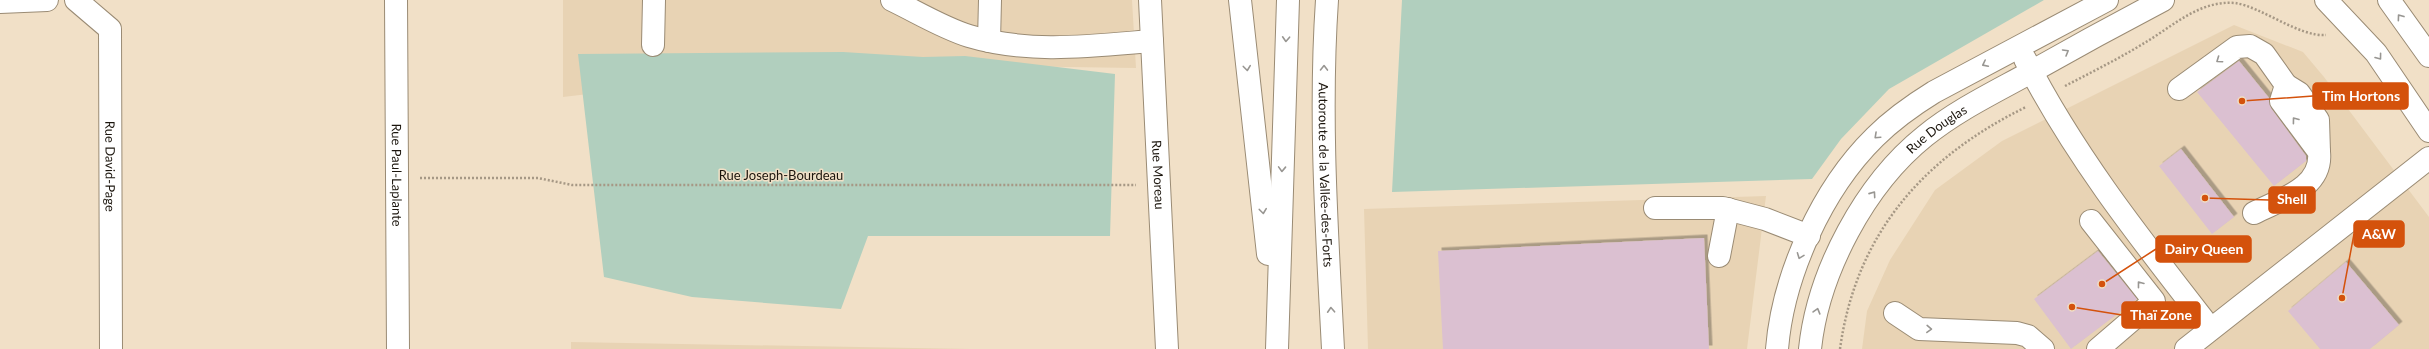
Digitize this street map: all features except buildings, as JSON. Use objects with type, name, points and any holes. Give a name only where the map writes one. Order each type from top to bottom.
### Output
[{"type":"main road","points":[[0,2],[47,0]]},
{"type":"main road","name":"Rue David-Page","points":[[76,0],[110,29],[110,349]]},
{"type":"main road","name":"Rue Paul-Laplante","points":[[396,0],[398,349]]},
{"type":"main road","points":[[653,45],[654,0]]},
{"type":"main road","points":[[989,41],[990,0]]},
{"type":"main road","name":"Rue Moreau","points":[[1150,0],[1167,349]]},
{"type":"main road","points":[[1240,0],[1277,342]]},
{"type":"main road","points":[[1277,342],[1288,0]]},
{"type":"main road","name":"Autoroute de la Vallée-des-Forts","points":[[1327,0],[1324,60],[1324,163],[1333,349]]},
{"type":"main road","points":[[1777,349],[1787,294],[1809,236],[1848,168],[1876,136],[1922,100],[1968,73],[2107,0]]},
{"type":"main road","name":"Rue Douglas","points":[[1810,349],[1815,318],[1830,272],[1848,232],[1877,188],[1924,136],[1962,110],[2164,0]]},
{"type":"main road","points":[[2326,0],[2376,53],[2429,130]]},
{"type":"main road","points":[[2389,0],[2429,56]]},
{"type":"main road","points":[[900,2],[968,36],[989,41],[1042,48],[1152,41]]},
{"type":"main road","points":[[2179,88],[2237,47],[2250,46],[2264,54],[2286,84],[2281,101],[2319,152],[2320,162],[2315,177],[2305,187],[2254,213]]},
{"type":"main road","points":[[2020,47],[2032,71],[2108,198],[2210,328]]},
{"type":"main road","points":[[2186,349],[2210,328],[2429,158]]},
{"type":"main road","points":[[1655,208],[1702,207],[1728,209],[1766,219],[1809,236]]},
{"type":"main road","points":[[1719,256],[1728,209]]},
{"type":"main road","points":[[2090,220],[2154,301],[2098,349]]},
{"type":"main road","points":[[1895,313],[1919,329],[2017,333],[2028,336],[2043,349]]},
{"type":"path","points":[[2065,86],[2145,43],[2191,12],[2216,3],[2236,3],[2318,35],[2330,33]]},
{"type":"path","name":"Rue Douglas","points":[[1840,349],[1852,292],[1872,248],[1898,207],[1928,171],[1945,157],[1984,129],[2028,106]]},
{"type":"path","name":"Rue Joseph-Bourdeau","points":[[417,178],[538,178],[572,185],[1139,185]]},
{"type":"shaded area","points":[[563,0],[1132,0],[1136,68],[745,62],[707,80],[563,97]]},
{"type":"shaded area","points":[[2234,25],[2303,52],[2324,77],[2429,217],[2429,349],[1862,349],[1867,311],[1890,260],[1935,190],[2002,141]]},
{"type":"shaded area","points":[[1766,196],[1747,349],[1368,349],[1364,209]]},
{"type":"shaded area","points":[[571,342],[970,349],[571,349]]},
{"type":"green space","points":[[1402,0],[2044,0],[1889,89],[1841,139],[1812,179],[1392,192]]},
{"type":"green space","points":[[843,52],[923,57],[965,56],[1115,74],[1110,236],[868,236],[841,309],[692,297],[604,277],[578,54]]},
{"type":"place","name":"Tim Hortons","points":[[2242,101]]},
{"type":"place","name":"Shell","points":[[2205,198]]},
{"type":"place","name":"Dairy Queen","points":[[2102,284]]},
{"type":"place","name":"A&W","points":[[2342,298]]},
{"type":"place","name":"Thaï Zone","points":[[2072,307]]}]
